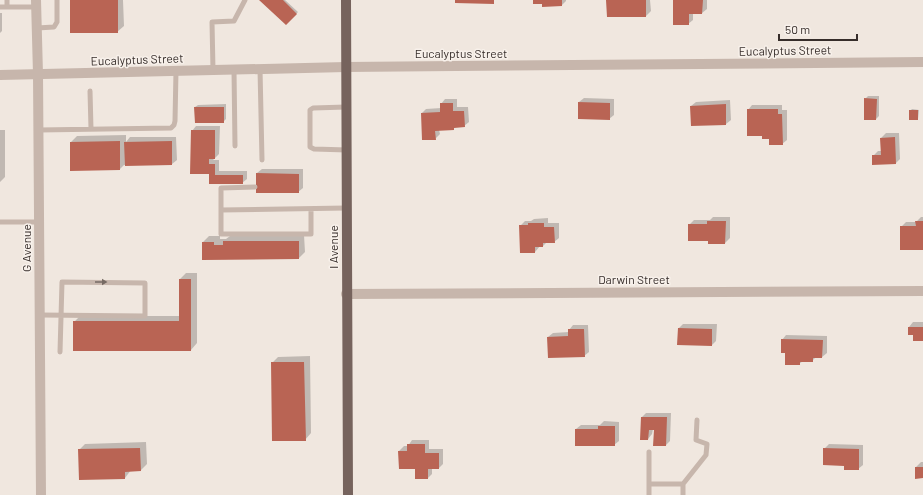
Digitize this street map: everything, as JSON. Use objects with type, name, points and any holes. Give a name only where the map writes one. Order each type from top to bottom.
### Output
[{"type":"main road","name":"I Avenue","points":[[346,0],[348,495]]},
{"type":"street","name":"G Avenue","points":[[36,3],[39,130],[42,495]]},
{"type":"street","name":"Eucalyptus Street","points":[[0,75],[346,67],[923,62]]},
{"type":"street","name":"Darwin Street","points":[[346,294],[923,290]]},
{"type":"lane","points":[[7,0],[7,7]]},
{"type":"lane","points":[[37,28],[54,27],[57,22],[57,0]]},
{"type":"lane","points":[[213,70],[212,22],[234,21],[245,0]]},
{"type":"lane","points":[[0,7],[36,3]]},
{"type":"lane","points":[[260,69],[262,160]]},
{"type":"lane","points":[[234,70],[235,146]]},
{"type":"lane","points":[[39,130],[171,128],[175,121],[176,71]]},
{"type":"lane","points":[[90,91],[91,129]]},
{"type":"lane","points":[[346,107],[313,108],[310,110],[310,146],[314,149],[347,150]]},
{"type":"lane","points":[[255,187],[221,188],[221,234],[311,234],[311,209]]},
{"type":"lane","points":[[221,210],[346,208]]},
{"type":"lane","points":[[0,222],[39,222]]},
{"type":"lane","points":[[40,315],[61,316],[145,316],[145,283],[62,282],[61,316],[60,352]]},
{"type":"lane","points":[[683,495],[683,484],[706,455],[707,444],[696,440],[697,420]]},
{"type":"lane","points":[[649,452],[649,495]]},
{"type":"lane","points":[[649,484],[683,484]]},
{"type":"building","points":[[70,0],[118,0],[118,33],[70,33]]},
{"type":"building","points":[[259,0],[283,0],[297,14],[286,25]]},
{"type":"building","points":[[455,0],[494,0],[494,4],[455,3]]},
{"type":"building","points":[[533,0],[562,0],[562,6],[542,7],[542,4],[533,4]]},
{"type":"building","points":[[606,0],[646,0],[646,17],[607,17]]},
{"type":"building","points":[[673,0],[703,0],[702,14],[689,14],[689,25],[673,25]]},
{"type":"building","points":[[864,98],[877,99],[876,120],[864,120]]},
{"type":"building","points":[[578,102],[610,103],[610,120],[578,119]]},
{"type":"building","points":[[440,103],[453,103],[453,111],[464,111],[465,127],[454,128],[454,130],[435,131],[436,140],[422,140],[421,113],[440,112]]},
{"type":"building","points":[[726,104],[726,125],[691,126],[690,106]]},
{"type":"building","points":[[194,107],[224,107],[224,123],[195,123]]},
{"type":"building","points":[[747,109],[778,109],[778,114],[782,114],[783,145],[769,145],[769,139],[762,139],[762,136],[747,136]]},
{"type":"building","points":[[909,110],[918,110],[918,120],[909,120]]},
{"type":"building","points":[[191,130],[215,130],[215,159],[209,159],[209,164],[215,164],[215,175],[243,175],[243,184],[209,184],[209,174],[190,174]]},
{"type":"building","points":[[895,137],[896,164],[872,165],[872,155],[881,155],[880,138]]},
{"type":"building","points":[[120,141],[120,170],[70,171],[70,142]]},
{"type":"building","points":[[172,141],[172,165],[125,166],[124,142]]},
{"type":"building","points":[[256,173],[299,174],[299,193],[256,193]]},
{"type":"building","points":[[707,221],[726,221],[725,244],[708,244],[708,241],[688,241],[688,224],[707,224]]},
{"type":"building","points":[[915,221],[923,221],[923,250],[900,250],[900,226],[916,226]]},
{"type":"building","points":[[528,223],[544,223],[544,227],[554,227],[555,243],[543,243],[543,247],[535,247],[535,253],[520,253],[519,225],[528,225]]},
{"type":"building","points":[[223,241],[299,241],[299,259],[202,260],[202,242],[214,242],[214,245],[223,245]]},
{"type":"building","points":[[179,279],[191,279],[191,351],[73,351],[73,321],[179,321]]},
{"type":"building","points":[[908,327],[923,327],[923,341],[913,341],[913,335],[908,335]]},
{"type":"building","points":[[678,328],[712,329],[712,346],[677,345]]},
{"type":"building","points":[[568,329],[584,329],[585,357],[548,358],[547,337],[568,336]]},
{"type":"building","points":[[781,339],[823,340],[822,358],[813,358],[813,362],[800,362],[800,365],[785,365],[785,353],[781,353]]},
{"type":"building","points":[[271,362],[304,362],[306,441],[272,441]]},
{"type":"building","points":[[641,417],[667,417],[666,446],[653,446],[654,430],[649,430],[648,440],[640,440]]},
{"type":"building","points":[[598,426],[615,426],[615,446],[575,446],[575,429],[598,429]]},
{"type":"building","points":[[407,444],[425,444],[425,453],[439,453],[439,469],[428,469],[428,479],[415,479],[415,469],[399,469],[398,451],[407,451]]},
{"type":"building","points":[[140,448],[141,471],[125,472],[125,479],[79,480],[78,449]]},
{"type":"building","points":[[823,448],[859,449],[859,470],[844,470],[844,466],[823,465]]},
{"type":"building","points":[[915,467],[923,467],[923,478],[915,479]]}]
